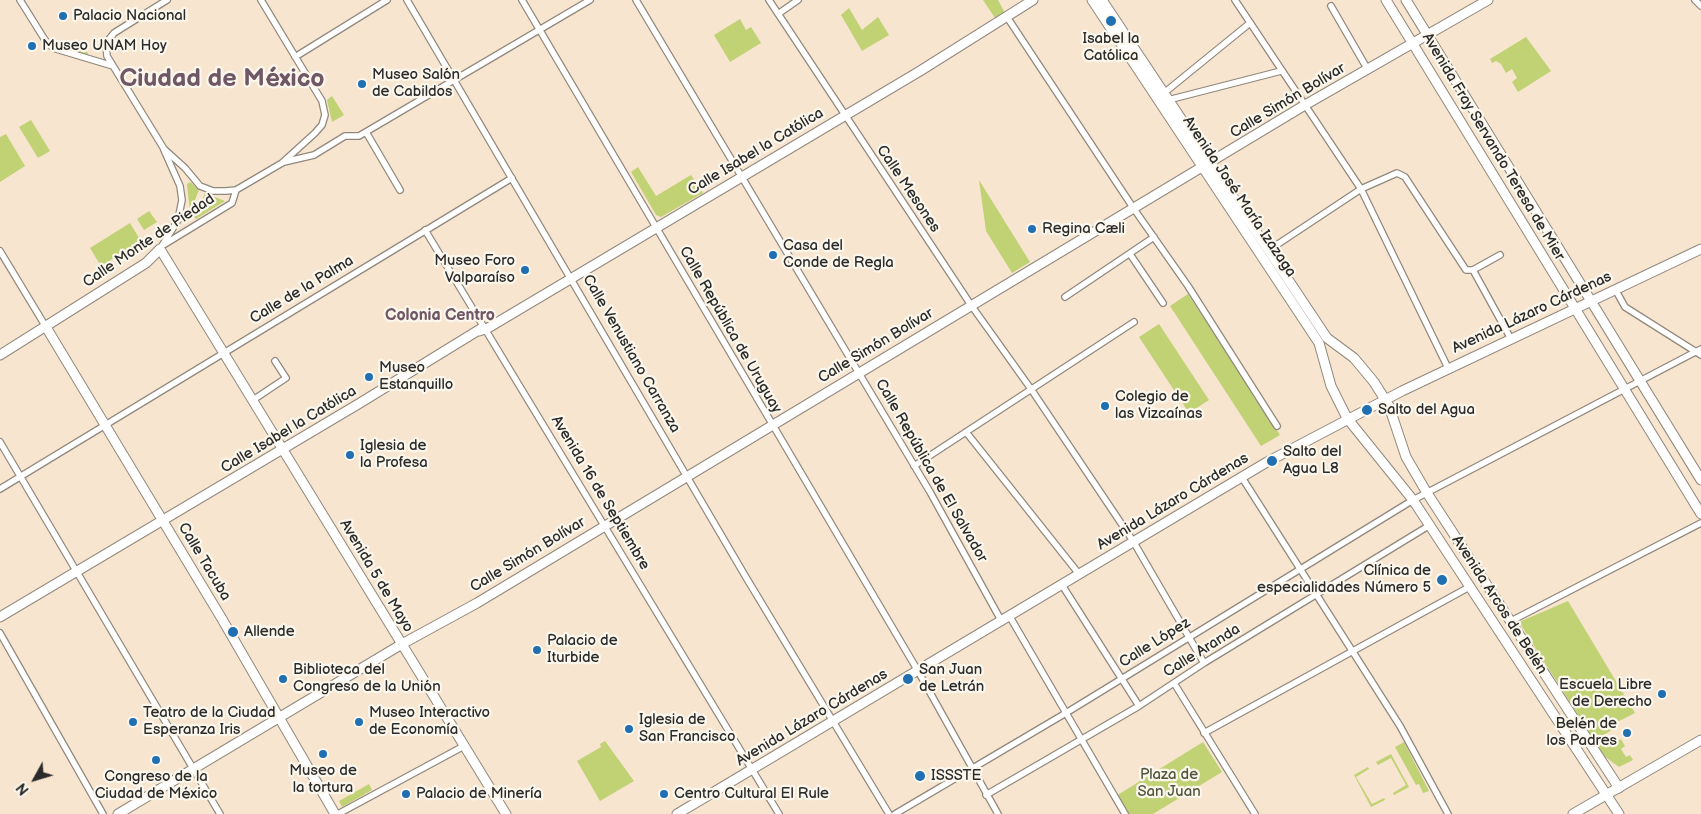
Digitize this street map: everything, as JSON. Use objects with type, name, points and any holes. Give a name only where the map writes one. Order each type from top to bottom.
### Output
[{"type":"main road","name":"Calle Isabel la Católica","points":[[0,617],[844,116],[1033,0]]},
{"type":"main road","name":"Avenida José María Izazaga","points":[[1092,0],[1206,165],[1269,250],[1327,338],[1366,370],[1385,399]]},
{"type":"main road","name":"Avenida José María Izazaga","points":[[1102,0],[1166,96],[1206,165],[1319,343],[1331,386],[1347,418]]},
{"type":"main road","name":"Avenida Fray Servando Teresa de Mier","points":[[1386,0],[1701,514]]},
{"type":"main road","name":"Avenida Fray Servando Teresa de Mier","points":[[1406,0],[1701,480]]},
{"type":"main road","name":"Calle Simón Bolívar","points":[[118,814],[402,644],[477,603],[1305,105],[1488,0]]},
{"type":"main road","name":"Avenida Lázaro Cárdenas","points":[[677,814],[1006,619],[1242,476],[1385,399],[1701,248]]},
{"type":"main road","name":"Calle Monte de Piedad","points":[[0,355],[146,263],[160,249]]},
{"type":"main road","name":"Avenida 5 de Mayo","points":[[160,249],[506,814]]},
{"type":"main road","name":"Calle Tacuba","points":[[46,327],[164,521],[336,814]]},
{"type":"main road","name":"Avenida Arcos de Belén","points":[[1385,399],[1406,457],[1427,493],[1619,788]]},
{"type":"main road","name":"Avenida Arcos de Belén","points":[[1347,418],[1414,500],[1620,814]]},
{"type":"main road","points":[[1573,814],[1701,740]]},
{"type":"street","points":[[20,0],[45,40],[53,48],[113,66]]},
{"type":"street","points":[[160,249],[178,220],[182,200],[180,186],[164,149],[113,66],[106,49],[109,38],[167,0]]},
{"type":"street","points":[[164,149],[185,168],[200,186],[213,191],[236,190],[282,163],[322,125],[325,115],[322,101],[261,0]]},
{"type":"street","points":[[295,57],[387,0]]},
{"type":"street","name":"Calle Venustiano Carranza","points":[[407,0],[747,579],[889,814]]},
{"type":"street","name":"Calle República de Uruguay","points":[[522,0],[771,425],[918,671],[971,770],[998,814]]},
{"type":"street","points":[[282,163],[314,155],[345,136],[359,136],[590,0]]},
{"type":"street","name":"Calle República de El Salvador","points":[[636,0],[1006,619],[1066,713],[1126,814]]},
{"type":"street","name":"Calle Mesones","points":[[769,0],[844,116],[971,305],[1031,389],[1133,541],[1204,663]]},
{"type":"street","points":[[778,14],[798,0]]},
{"type":"street","points":[[1235,0],[1361,190],[1448,368]]},
{"type":"street","points":[[1695,0],[1701,6]]},
{"type":"street","points":[[1330,6],[1368,70]]},
{"type":"street","points":[[1007,17],[1134,209],[1188,286],[1277,426]]},
{"type":"street","points":[[1166,96],[1250,23]]},
{"type":"street","points":[[1166,96],[1281,71]]},
{"type":"street","points":[[366,132],[400,190]]},
{"type":"street","points":[[1269,250],[1361,190],[1393,174],[1402,174],[1463,268],[1470,271],[1473,270],[1500,255]]},
{"type":"street","name":"Calle de la Palma","points":[[0,489],[512,178]]},
{"type":"street","name":"Calle Monte de Piedad","points":[[160,249],[182,233],[232,203],[236,190]]},
{"type":"street","name":"Avenida 16 de Septiembre","points":[[425,230],[754,769],[779,814]]},
{"type":"street","points":[[1064,297],[1154,238]]},
{"type":"street","points":[[0,251],[46,327]]},
{"type":"street","points":[[1130,254],[1163,303]]},
{"type":"street","points":[[1473,270],[1511,339]]},
{"type":"street","points":[[1615,289],[1625,307],[1699,352]]},
{"type":"street","points":[[914,466],[1134,322]]},
{"type":"street","name":"Calle López","points":[[895,814],[1066,713],[1299,568],[1414,500],[1641,380],[1699,352]]},
{"type":"street","points":[[252,400],[286,378],[275,362]]},
{"type":"street","points":[[966,432],[1079,574]]},
{"type":"street","points":[[0,442],[220,814]]},
{"type":"street","points":[[1242,476],[1408,739],[1448,814]]},
{"type":"street","points":[[1511,621],[1701,522]]},
{"type":"street","name":"Calle Aranda","points":[[986,795],[1139,706],[1204,663],[1430,525]]},
{"type":"street","points":[[1062,585],[1139,706]]},
{"type":"street","points":[[1204,733],[1471,586]]},
{"type":"street","points":[[0,634],[103,814]]},
{"type":"street","points":[[1174,683],[1255,814]]},
{"type":"street","points":[[336,814],[464,746]]},
{"type":"green space","points":[[983,0],[998,0],[1005,13],[995,18]]},
{"type":"green space","points":[[849,8],[862,30],[878,17],[889,35],[862,51],[841,15]]},
{"type":"green space","points":[[740,19],[746,30],[751,27],[761,43],[730,62],[714,35]]},
{"type":"green space","points":[[1526,37],[1551,71],[1518,92],[1512,82],[1517,78],[1512,69],[1506,73],[1501,64],[1496,61],[1492,63],[1490,59]]},
{"type":"green space","points":[[79,40],[89,55],[65,48]]},
{"type":"green space","points":[[332,96],[344,115],[332,122],[327,100]]},
{"type":"green space","points":[[31,120],[50,151],[38,158],[19,127]]},
{"type":"green space","points":[[6,134],[25,166],[0,182],[0,137]]},
{"type":"green space","points":[[638,167],[656,196],[691,175],[703,193],[661,217],[656,215],[631,172]]},
{"type":"green space","points":[[979,180],[1030,262],[1012,273],[986,231]]},
{"type":"green space","points":[[190,182],[199,190],[190,212],[187,184]]},
{"type":"green space","points":[[205,193],[225,201],[196,219],[194,217]]},
{"type":"green space","points":[[149,211],[157,222],[144,230],[137,219]]},
{"type":"green space","points":[[130,223],[141,241],[101,266],[90,248]]},
{"type":"green space","points":[[1188,294],[1280,435],[1261,446],[1170,306]]},
{"type":"green space","points":[[1159,324],[1209,400],[1189,413],[1139,337]]},
{"type":"green space","points":[[1568,601],[1635,713],[1613,724],[1615,728],[1599,738],[1606,748],[1621,739],[1625,746],[1621,749],[1626,757],[1630,755],[1633,760],[1619,767],[1604,756],[1519,622]]},
{"type":"green space","points":[[605,741],[634,781],[600,801],[577,761],[601,747],[600,744]]},
{"type":"green space","name":"Plaza de San Juan","points":[[1203,742],[1222,772],[1153,814],[1127,814],[1116,796]]},
{"type":"green space","points":[[1404,742],[1429,791],[1423,793],[1419,784],[1416,785],[1395,747]]},
{"type":"green space","points":[[1391,754],[1409,787],[1394,795],[1393,793],[1406,785],[1391,758],[1378,765],[1376,762]]},
{"type":"green space","points":[[1368,767],[1369,769],[1356,777],[1372,804],[1384,798],[1385,800],[1371,807],[1354,775]]},
{"type":"green space","points":[[369,784],[372,790],[342,807],[339,801]]},
{"type":"place","name":"Palacio Nacional","points":[[63,16]]},
{"type":"place","name":"Isabel la Católica","points":[[1111,21]]},
{"type":"place","name":"Museo UNAM Hoy","points":[[32,46]]},
{"type":"place","name":"Museo Salón de Cabildos","points":[[362,84]]},
{"type":"place","name":"Regina Cæli","points":[[1032,229]]},
{"type":"place","name":"Casa del Conde de Regla","points":[[773,255]]},
{"type":"place","name":"Museo Foro Valparaíso","points":[[525,270]]},
{"type":"place","name":"Museo Estanquillo","points":[[369,377]]},
{"type":"place","name":"Colegio de las Vizcaínas","points":[[1105,406]]},
{"type":"place","name":"Salto del Agua","points":[[1367,410]]},
{"type":"place","name":"Iglesia de la Profesa","points":[[350,455]]},
{"type":"place","name":"Salto del Agua L8","points":[[1272,461]]},
{"type":"place","name":"Clínica de especialidades Número 5","points":[[1442,580]]},
{"type":"place","name":"Allende","points":[[233,632]]},
{"type":"place","name":"Palacio de Iturbide","points":[[537,650]]},
{"type":"place","name":"Biblioteca del Congreso de la Unión","points":[[283,679]]},
{"type":"place","name":"San Juan de Letrán","points":[[908,679]]},
{"type":"place","name":"Escuela Libre de Derecho","points":[[1662,694]]},
{"type":"place","name":"Teatro de la Ciudad Esperanza Iris","points":[[133,722]]},
{"type":"place","name":"Museo Interactivo de Economía","points":[[359,722]]},
{"type":"place","name":"Iglesia de San Francisco","points":[[629,729]]},
{"type":"place","name":"Belén de los Padres","points":[[1627,733]]},
{"type":"place","name":"Museo de la tortura","points":[[323,754]]},
{"type":"place","name":"Congreso de la Ciudad de México","points":[[156,760]]},
{"type":"place","name":"ISSSTE","points":[[920,776]]},
{"type":"place","name":"Palacio de Minería","points":[[406,794]]},
{"type":"place","name":"Centro Cultural El Rule","points":[[664,794]]},
{"type":"district","name":"Ciudad de México","points":[[222,80]]},
{"type":"district","name":"Colonia Centro","points":[[440,316]]}]
